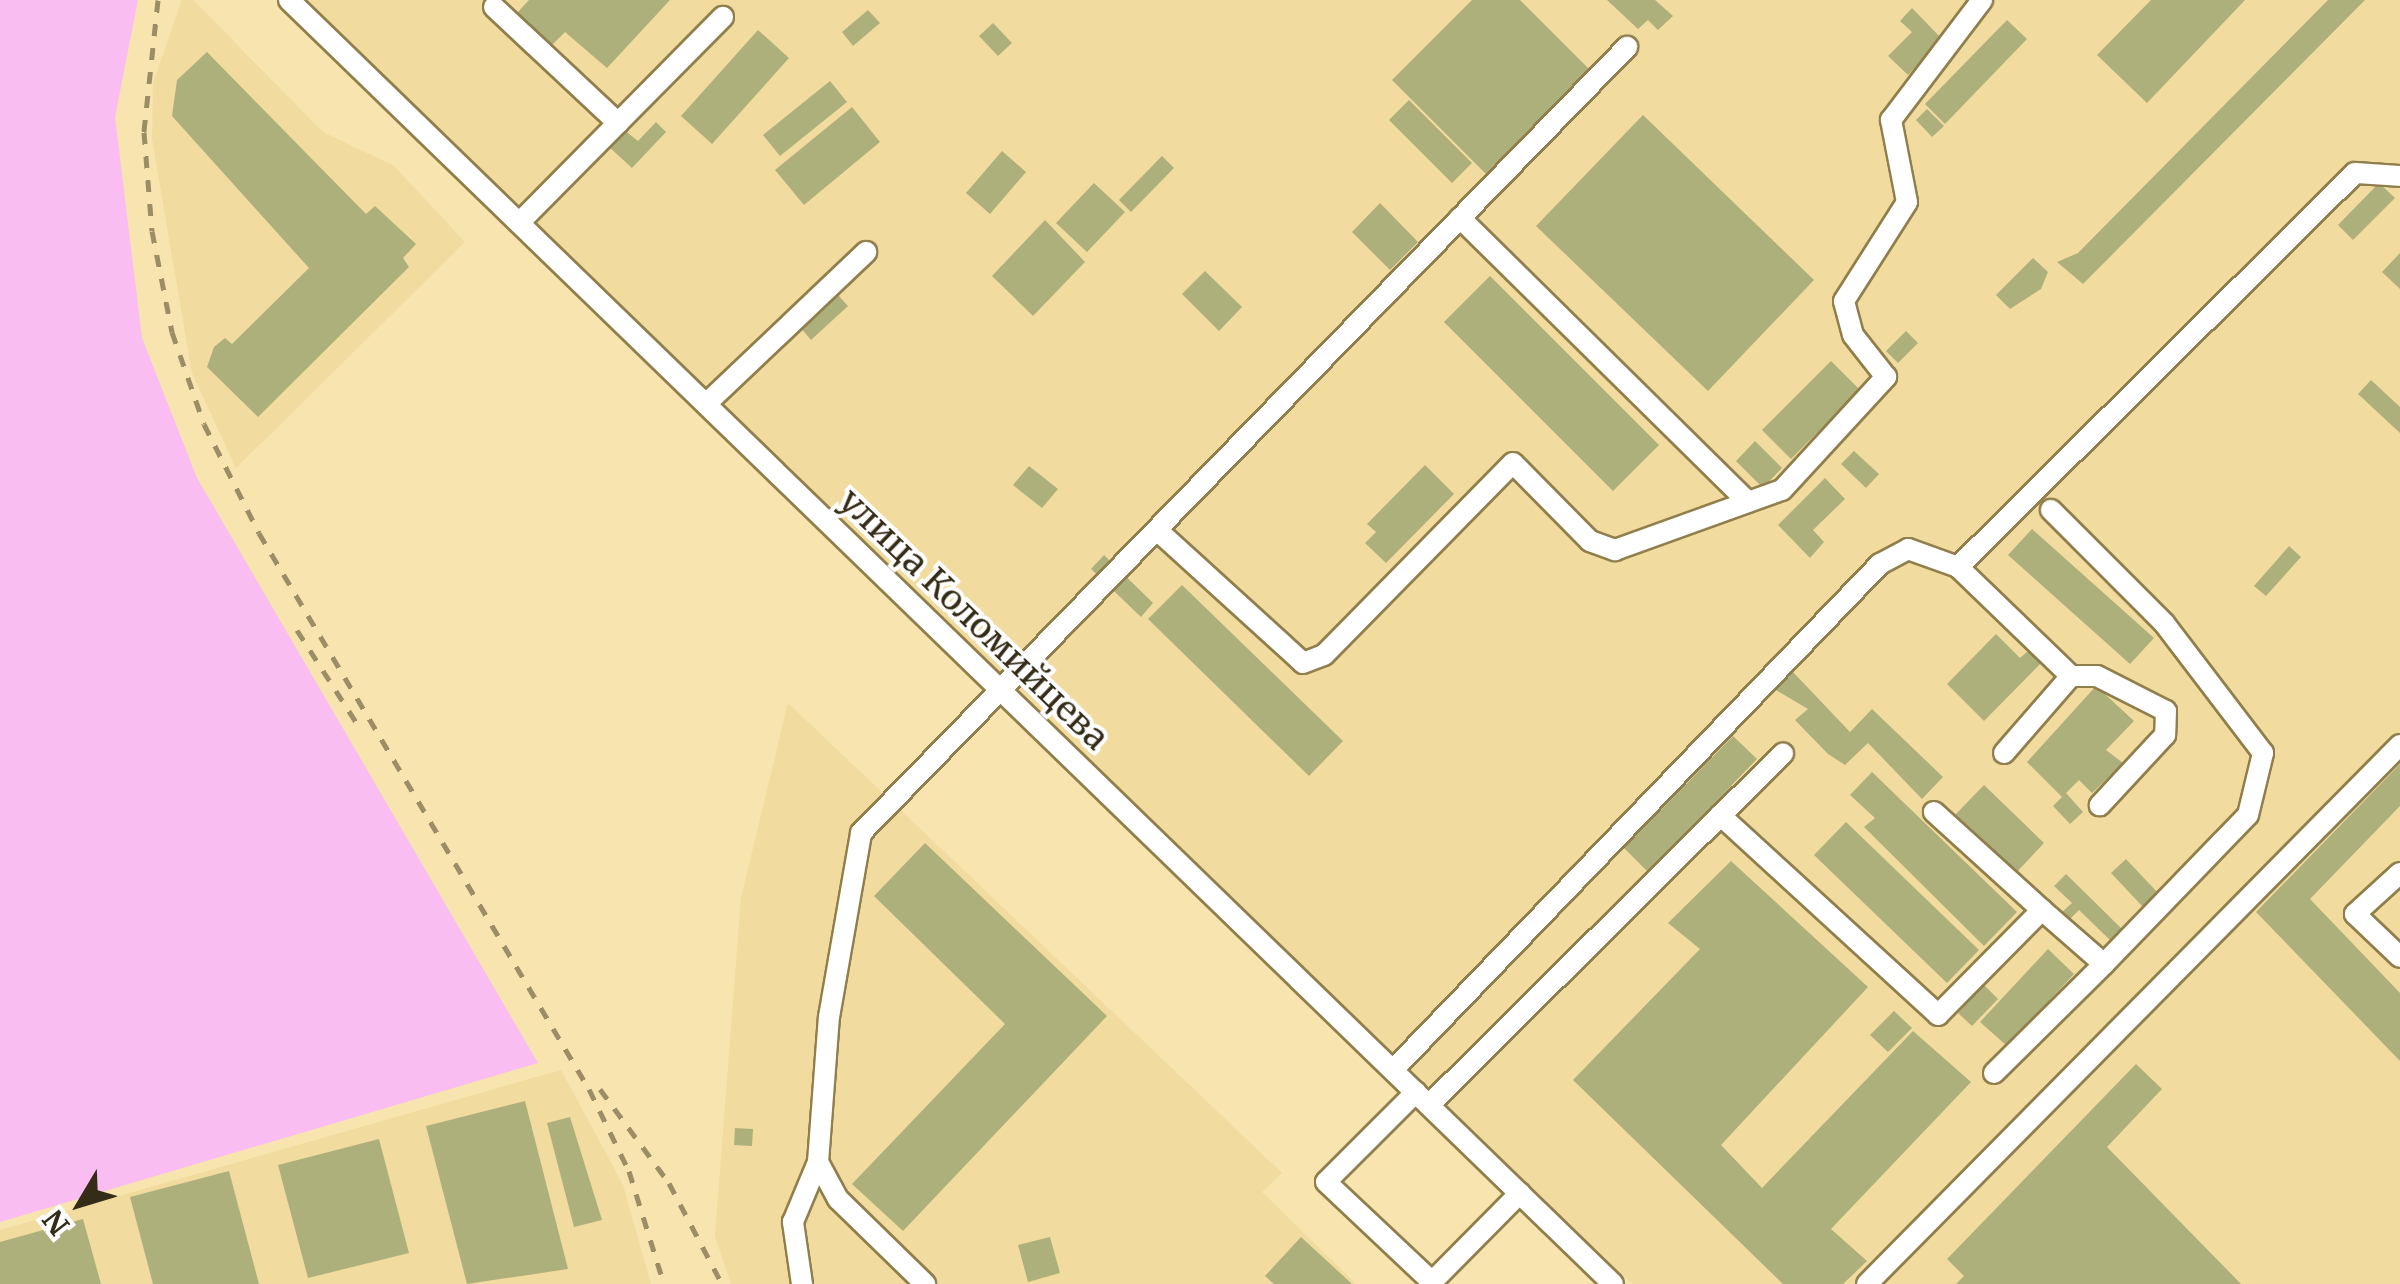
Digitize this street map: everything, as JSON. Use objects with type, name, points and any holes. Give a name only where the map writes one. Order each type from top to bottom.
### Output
[{"type":"street","name":"улица Коломийцева","points":[[290,0],[1614,1284]]},
{"type":"street","points":[[1156,530],[1303,662],[1324,655],[1513,462],[1590,541],[1615,550],[1782,490],[1886,377],[1853,335],[1844,301],[1907,202],[1891,120],[1982,0]]},
{"type":"street","points":[[494,7],[618,123]]},
{"type":"street","points":[[519,222],[723,17]]},
{"type":"street","points":[[802,1284],[792,1222],[818,1162],[829,1017],[861,833],[1627,47]]},
{"type":"street","points":[[1958,567],[2355,173],[2400,176]]},
{"type":"street","points":[[1460,218],[1748,502]]},
{"type":"street","points":[[706,404],[866,252]]},
{"type":"street","points":[[1994,1072],[2248,815],[2262,753],[2164,623],[2051,510]]},
{"type":"street","points":[[1393,1070],[1880,564],[1908,549],[1958,567],[2071,676],[2097,676],[2166,711],[2165,735],[2100,805]]},
{"type":"street","points":[[2004,754],[2071,676]]},
{"type":"street","points":[[1866,1284],[2400,745]]},
{"type":"street","points":[[1520,1193],[1431,1283],[1326,1182],[1422,1099],[1782,753]]},
{"type":"street","points":[[1934,812],[2104,964]]},
{"type":"street","points":[[1720,816],[1938,1014],[2042,910]]},
{"type":"street","points":[[2400,873],[2355,914],[2400,957]]},
{"type":"street","points":[[818,1162],[838,1199],[925,1284]]},
{"type":"shaded area","points":[[0,0],[138,0],[115,117],[142,338],[197,478],[538,1063],[0,1222]]},
{"type":"shaded area","points":[[182,0],[193,0],[323,132],[394,166],[465,242],[236,468],[192,373],[152,139],[153,83]]},
{"type":"shaded area","points":[[305,0],[2400,0],[2400,1284],[1632,1284]]},
{"type":"shaded area","points":[[788,703],[1282,1173],[1262,1192],[1356,1284],[731,1284],[715,1236],[741,898]]},
{"type":"shaded area","points":[[561,1070],[623,1185],[651,1284],[0,1284],[0,1230]]},
{"type":"building","points":[[529,0],[670,0],[607,68],[565,32],[550,47],[517,13]]},
{"type":"building","points":[[1472,0],[1520,0],[1591,71],[1487,175],[1392,80]]},
{"type":"building","points":[[1607,0],[1655,0],[1673,16],[1658,30],[1648,20],[1638,29]]},
{"type":"building","points":[[2151,0],[2245,0],[2147,103],[2097,55]]},
{"type":"building","points":[[2328,0],[2365,0],[2083,284],[2057,262],[2078,253]]},
{"type":"building","points":[[1912,8],[1943,40],[1908,75],[1888,56],[1912,32],[1900,21]]},
{"type":"building","points":[[868,10],[880,23],[853,46],[842,32]]},
{"type":"building","points":[[2007,20],[2027,39],[1945,124],[1925,104]]},
{"type":"building","points":[[993,23],[1012,43],[998,56],[979,36]]},
{"type":"building","points":[[758,30],[789,58],[712,144],[681,116]]},
{"type":"building","points":[[207,52],[366,214],[375,206],[416,244],[403,258],[409,267],[258,417],[207,367],[214,347],[225,338],[232,344],[309,268],[172,116],[177,80]]},
{"type":"building","points":[[830,81],[847,102],[780,156],[763,135]]},
{"type":"building","points":[[1409,100],[1472,163],[1452,183],[1389,120]]},
{"type":"building","points":[[852,107],[880,142],[804,205],[775,170]]},
{"type":"building","points":[[1927,109],[1944,126],[1932,137],[1916,120]]},
{"type":"building","points":[[1643,115],[1814,280],[1708,391],[1536,226]]},
{"type":"building","points":[[656,122],[666,132],[632,168],[608,146],[624,130],[638,141]]},
{"type":"building","points":[[1002,151],[1026,172],[990,214],[966,193]]},
{"type":"building","points":[[1162,156],[1174,168],[1131,212],[1119,200]]},
{"type":"building","points":[[1094,183],[1125,212],[1087,252],[1056,223]]},
{"type":"building","points":[[2379,183],[2395,198],[2353,240],[2338,225]]},
{"type":"building","points":[[1380,203],[1418,242],[1390,270],[1352,232]]},
{"type":"building","points":[[1045,220],[1085,262],[1033,316],[992,276]]},
{"type":"building","points":[[2400,253],[2400,289],[2382,272]]},
{"type":"building","points":[[2033,258],[2048,272],[2041,289],[2010,309],[1996,295]]},
{"type":"building","points":[[1205,271],[1242,307],[1219,331],[1182,294]]},
{"type":"building","points":[[1490,276],[1659,445],[1613,491],[1444,322]]},
{"type":"building","points":[[837,294],[848,306],[811,340],[800,327]]},
{"type":"building","points":[[1906,331],[1918,343],[1898,363],[1886,351]]},
{"type":"building","points":[[1831,361],[1860,390],[1791,459],[1762,430]]},
{"type":"building","points":[[2371,380],[2400,407],[2400,433],[2358,394]]},
{"type":"building","points":[[1755,441],[1782,468],[1763,488],[1736,461]]},
{"type":"building","points":[[1854,451],[1879,474],[1866,488],[1841,464]]},
{"type":"building","points":[[1425,465],[1454,494],[1386,563],[1365,543],[1376,532],[1367,524]]},
{"type":"building","points":[[1029,466],[1058,489],[1042,508],[1013,485]]},
{"type":"building","points":[[1825,478],[1845,499],[1813,530],[1824,542],[1810,558],[1778,525]]},
{"type":"building","points":[[2032,529],[2154,638],[2130,664],[2008,555]]},
{"type":"building","points":[[2289,546],[2301,557],[2266,596],[2254,586]]},
{"type":"building","points":[[1104,555],[1153,603],[1141,617],[1091,569]]},
{"type":"building","points":[[1182,585],[1343,741],[1309,776],[1148,619]]},
{"type":"building","points":[[1996,634],[2020,658],[2029,650],[2042,662],[1984,721],[1947,684]]},
{"type":"building","points":[[1793,672],[1850,732],[1872,709],[1943,777],[1922,799],[1868,743],[1845,765],[1828,754],[1795,720],[1808,709],[1776,690]]},
{"type":"building","points":[[2096,686],[2134,721],[2106,750],[2123,763],[2092,793],[2079,780],[2066,793],[2083,812],[2070,824],[2053,806],[2062,797],[2027,762]]},
{"type":"building","points":[[1733,736],[1757,759],[1648,872],[1624,848]]},
{"type":"building","points":[[2400,764],[2400,806],[2310,899],[2400,993],[2400,1061],[2256,912]]},
{"type":"building","points":[[1872,772],[2017,912],[1984,946],[1864,827],[1875,818],[1850,795]]},
{"type":"building","points":[[1984,785],[2044,843],[2014,875],[1953,817]]},
{"type":"building","points":[[1846,822],[1979,950],[1947,983],[1814,855]]},
{"type":"building","points":[[925,843],[1107,1016],[903,1231],[852,1184],[1005,1024],[874,896]]},
{"type":"building","points":[[2126,859],[2158,893],[2143,907],[2111,873]]},
{"type":"building","points":[[1731,861],[1868,987],[1721,1145],[1762,1188],[1913,1031],[1971,1082],[1831,1229],[1867,1261],[1843,1284],[1783,1284],[1573,1080],[1700,949],[1668,923]]},
{"type":"building","points":[[2066,874],[2122,929],[2111,941],[2079,910],[2068,921],[2061,913],[2072,903],[2054,886]]},
{"type":"building","points":[[2048,949],[2074,974],[2007,1046],[1980,1022]]},
{"type":"building","points":[[1984,985],[1998,999],[1972,1026],[1958,1013]]},
{"type":"building","points":[[1894,1011],[1912,1028],[1888,1052],[1870,1035]]},
{"type":"building","points":[[2136,1064],[2162,1089],[2107,1147],[2241,1284],[1956,1284],[1964,1276],[1947,1259]]},
{"type":"building","points":[[525,1101],[568,1269],[467,1284],[426,1126]]},
{"type":"building","points":[[570,1117],[602,1220],[574,1227],[547,1123]]},
{"type":"building","points":[[735,1128],[753,1129],[752,1146],[734,1145]]},
{"type":"building","points":[[379,1139],[409,1253],[308,1278],[278,1165]]},
{"type":"building","points":[[229,1171],[259,1284],[153,1284],[130,1197]]},
{"type":"building","points":[[83,1219],[101,1284],[0,1284],[0,1242]]},
{"type":"building","points":[[1050,1237],[1060,1273],[1028,1282],[1018,1245]]},
{"type":"building","points":[[1301,1237],[1352,1284],[1274,1284],[1265,1276]]},
{"type":"railway","points":[[158,0],[144,132],[152,231],[172,332],[204,424],[259,533],[589,1089],[629,1171],[664,1284]]},
{"type":"railway","points":[[297,630],[358,725]]},
{"type":"railway","points":[[600,1089],[669,1183],[722,1284]]}]
